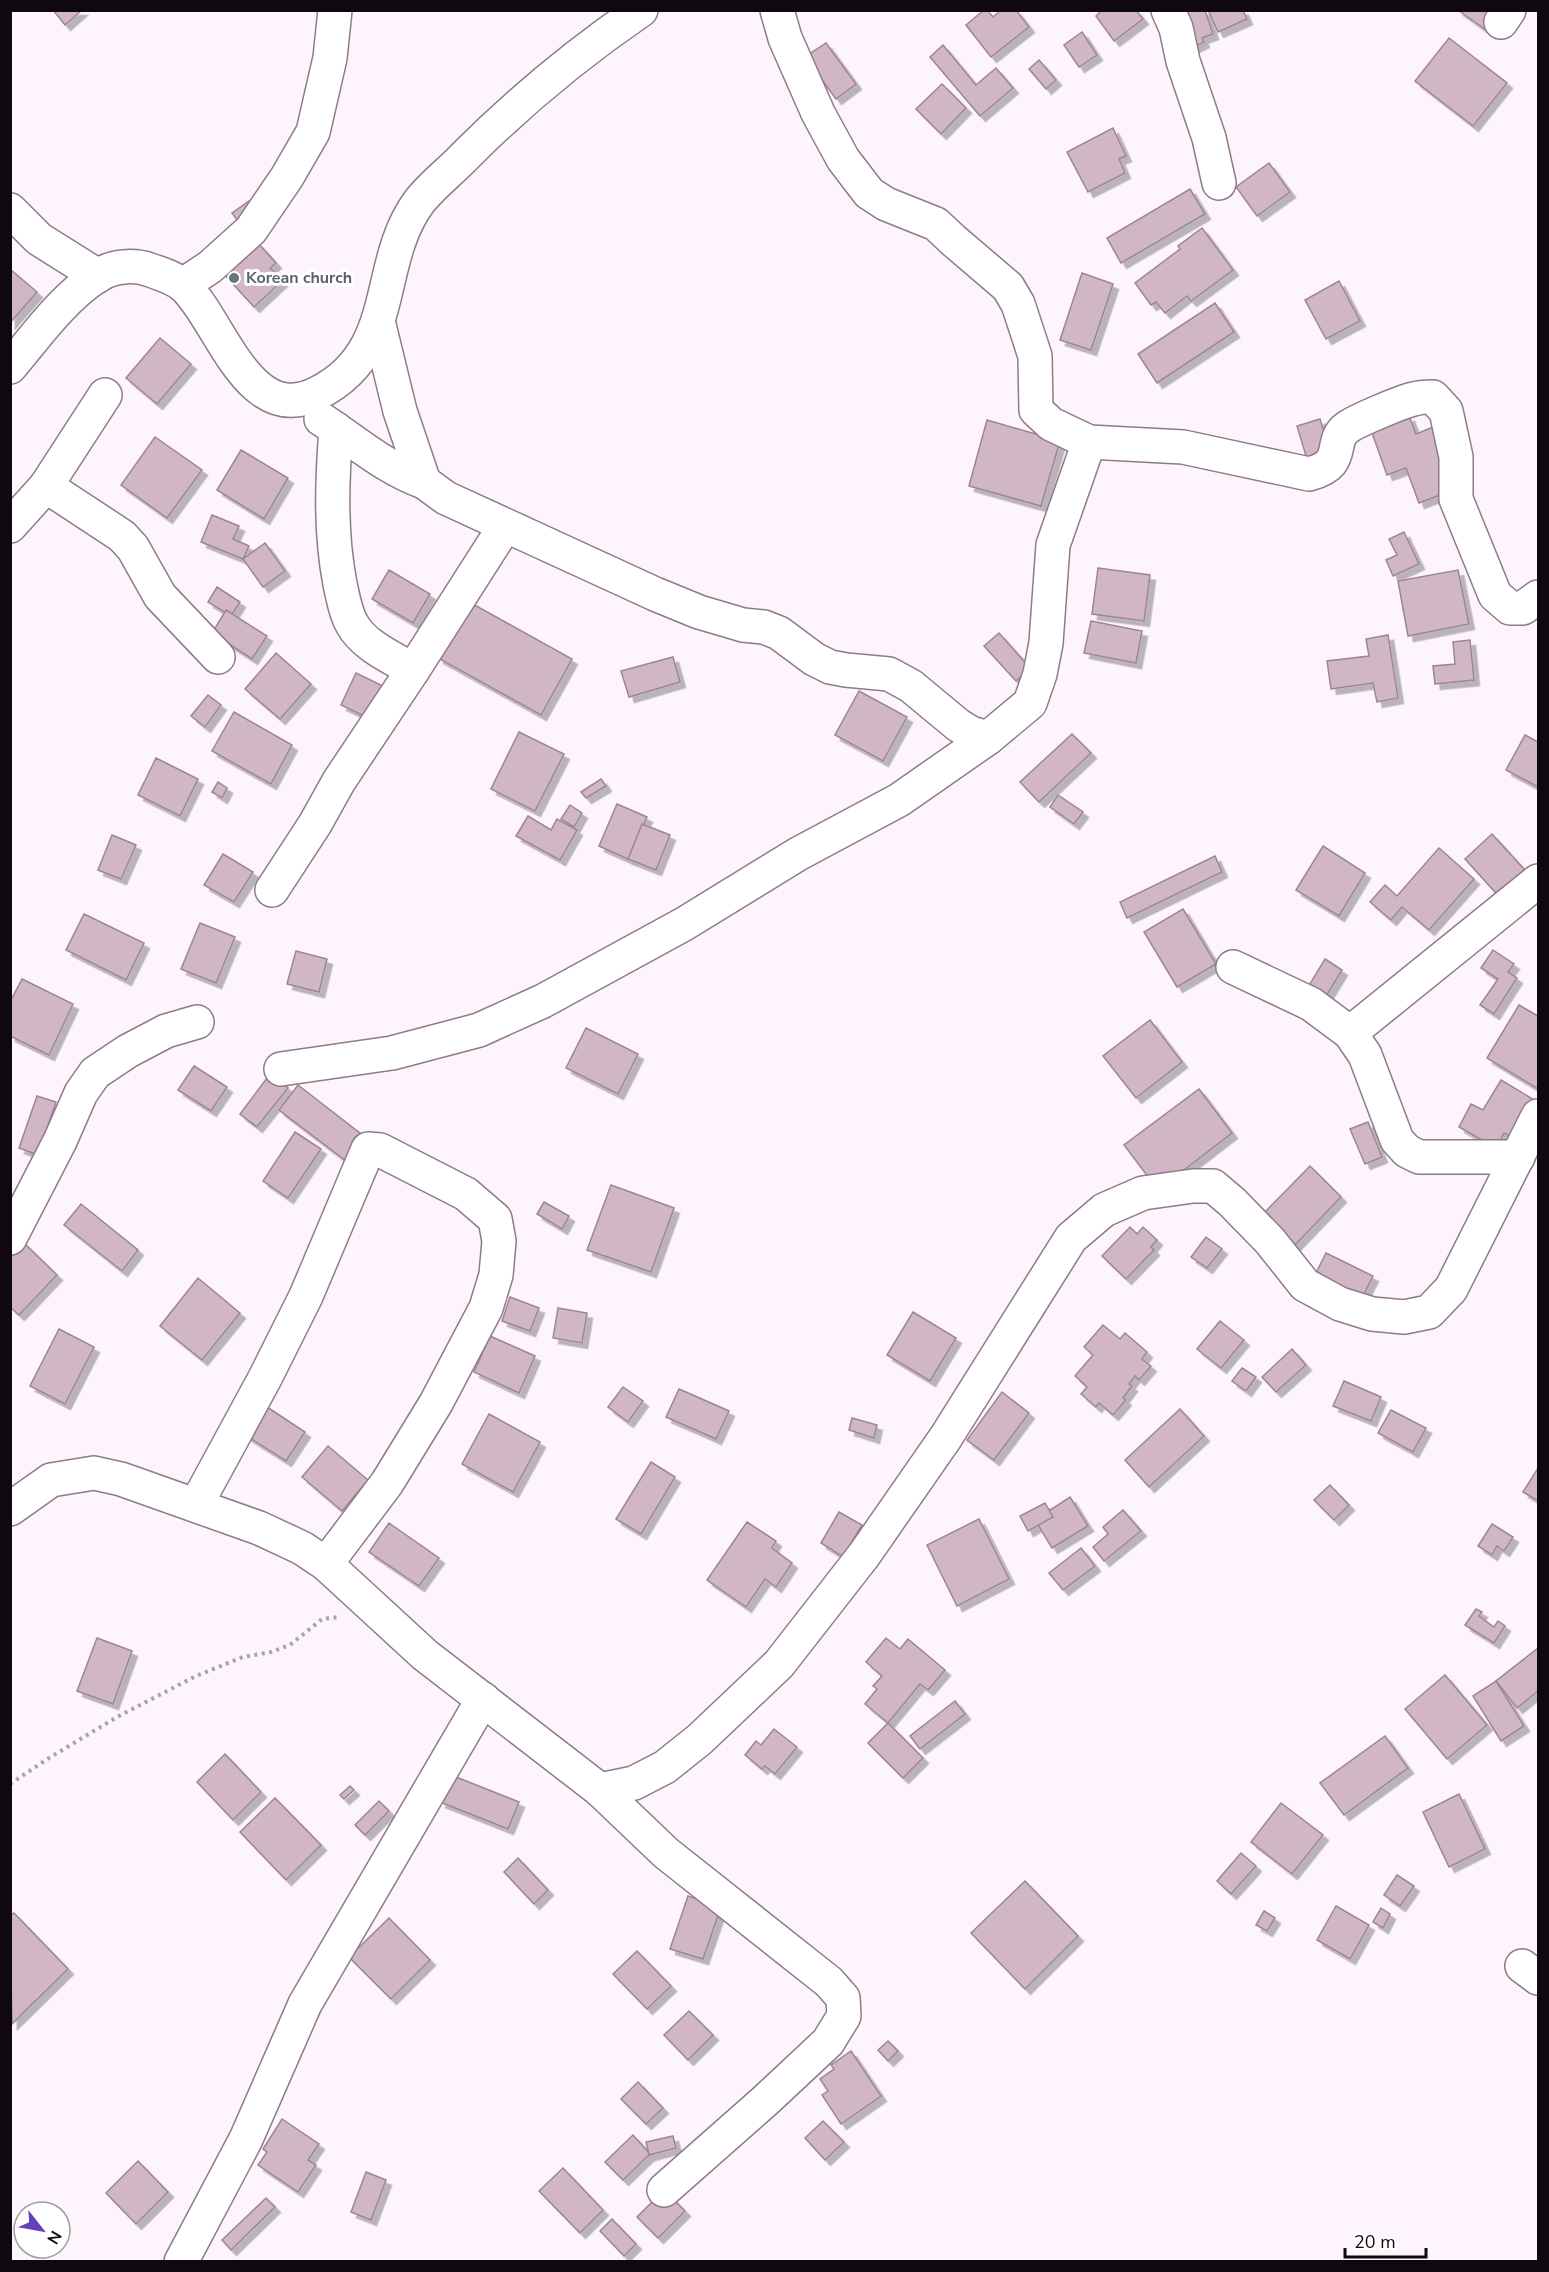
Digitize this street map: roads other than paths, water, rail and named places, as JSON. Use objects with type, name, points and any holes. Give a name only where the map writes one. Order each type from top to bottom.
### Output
[{"type":"street","points":[[183,285],[210,267],[251,230],[287,177],[313,132],[330,58],[335,10]]},
{"type":"street","points":[[294,402],[318,393],[342,376],[370,345],[398,246],[408,220],[420,201],[498,123],[594,42],[641,10]]},
{"type":"street","points":[[777,10],[785,38],[818,113],[843,159],[869,193],[885,204],[936,224],[1008,287],[1018,304],[1035,356],[1036,410],[1051,424],[1089,442],[1183,447],[1309,474],[1324,470],[1335,459],[1340,438],[1347,427],[1413,399],[1432,397],[1446,411],[1456,457],[1456,500],[1495,595],[1510,608],[1523,608],[1539,597]]},
{"type":"street","points":[[1168,10],[1176,28],[1185,70],[1209,138],[1219,183]]},
{"type":"street","points":[[10,210],[39,239],[98,276]]},
{"type":"street","points":[[10,367],[59,309],[98,276],[116,268],[138,266],[169,277],[183,285],[210,320],[239,369],[258,388],[275,397],[294,402],[381,462],[406,476],[424,482],[446,498],[505,526],[699,612],[744,625],[764,627],[779,633],[814,659],[830,667],[889,674],[911,686],[958,725],[971,733],[988,738]]},
{"type":"street","points":[[378,321],[400,411],[424,482]]},
{"type":"street","points":[[10,526],[46,486],[105,395]]},
{"type":"street","points":[[336,429],[331,499],[336,562],[344,600],[352,624],[368,643],[413,670]]},
{"type":"street","points":[[281,1069],[392,1053],[479,1030],[543,1001],[684,924],[798,854],[899,800],[988,738],[1030,703],[1040,674],[1046,643],[1053,545],[1089,442]]},
{"type":"street","points":[[46,486],[128,542],[143,563],[160,596],[218,657]]},
{"type":"street","points":[[272,890],[505,526]]},
{"type":"street","points":[[1350,1033],[1539,881]]},
{"type":"street","points":[[1233,967],[1311,1004],[1350,1033],[1365,1055],[1397,1140],[1407,1151],[1419,1156],[1518,1157]]},
{"type":"street","points":[[10,1238],[60,1141],[81,1093],[95,1073],[128,1051],[166,1031],[197,1022]]},
{"type":"street","points":[[600,1790],[634,1784],[665,1767],[700,1739],[778,1664],[864,1555],[939,1447],[1071,1238],[1104,1210],[1143,1194],[1193,1186],[1213,1186],[1270,1241],[1305,1286],[1340,1304],[1372,1314],[1404,1317],[1429,1312],[1451,1289],[1539,1116]]},
{"type":"street","points":[[196,1505],[265,1378],[306,1296],[368,1149],[380,1149],[466,1194],[495,1219],[499,1241],[496,1275],[486,1308],[436,1403],[387,1483],[326,1564]]},
{"type":"street","points":[[10,1509],[51,1480],[94,1473],[121,1479],[259,1527],[302,1548],[326,1564],[425,1655],[600,1790],[666,1853],[829,1982],[843,1998],[844,2016],[828,2042],[664,2190]]},
{"type":"street","points":[[181,2262],[246,2139],[305,2004],[483,1699]]},
{"type":"place","name":"Korean church","points":[[234,278]]}]
